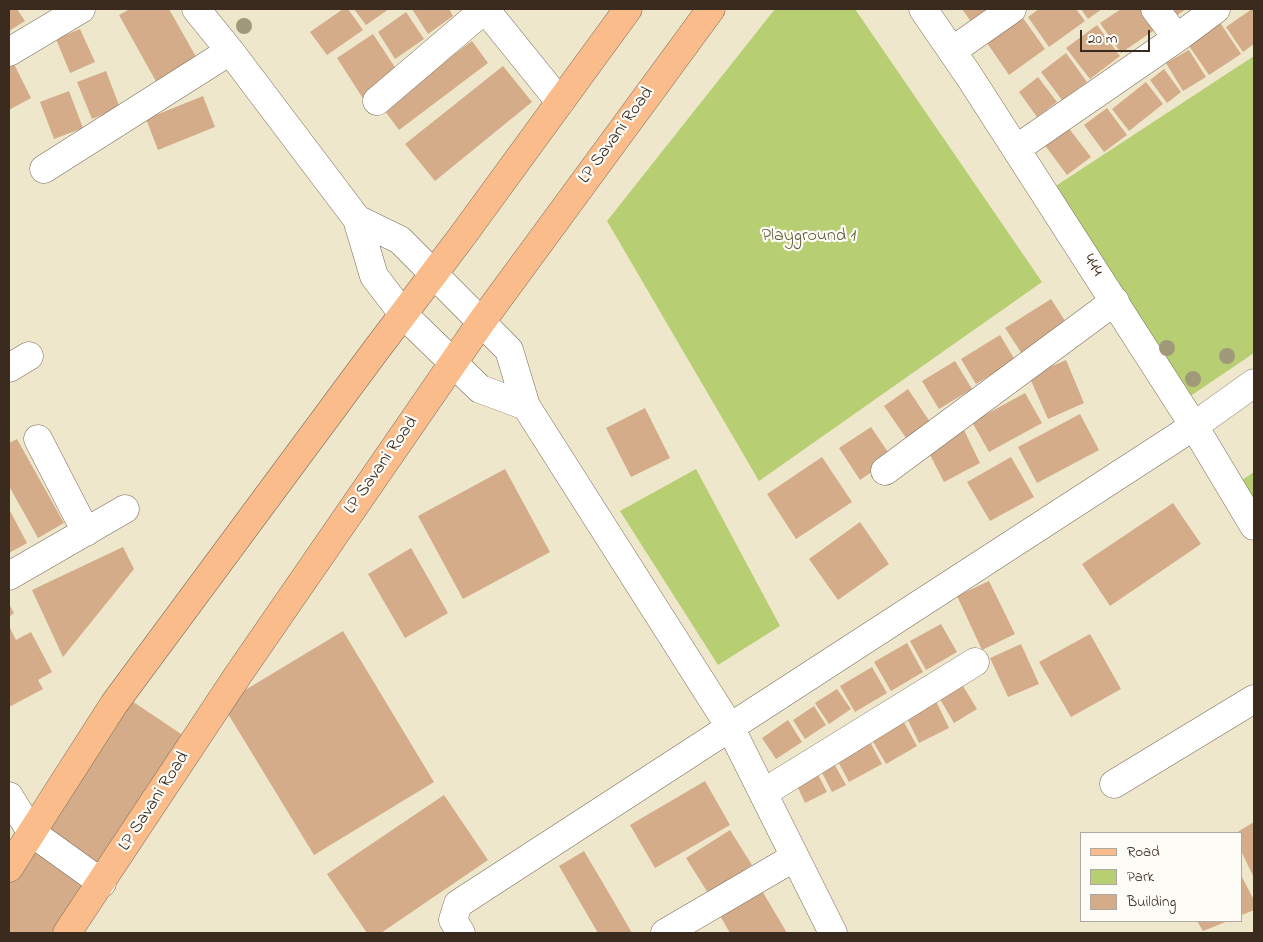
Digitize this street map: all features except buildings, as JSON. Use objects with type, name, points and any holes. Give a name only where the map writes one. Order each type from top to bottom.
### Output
[{"type":"main road","points":[[9,868],[114,704],[434,274],[628,9]]},
{"type":"main road","name":"LP Savani Road","points":[[67,933],[238,675],[482,321],[711,9]]},
{"type":"street","points":[[9,52],[81,9]]},
{"type":"street","points":[[196,9],[357,219],[374,276],[403,314],[480,389],[526,406]]},
{"type":"street","points":[[378,102],[485,9],[560,102]]},
{"type":"street","name":"444","points":[[923,9],[1115,302],[1194,426],[1254,526]]},
{"type":"street","points":[[952,51],[1012,9]]},
{"type":"street","points":[[1155,9],[1177,38]]},
{"type":"street","points":[[1016,149],[1216,9]]},
{"type":"street","points":[[44,169],[230,51]]},
{"type":"street","points":[[357,219],[400,240],[509,350],[526,406],[730,727],[833,933]]},
{"type":"street","points":[[885,472],[1115,302]]},
{"type":"street","points":[[460,933],[453,920],[458,904],[1194,426],[1254,383]]},
{"type":"street","points":[[38,439],[86,532]]},
{"type":"street","points":[[9,576],[125,510]]},
{"type":"street","points":[[763,793],[975,662]]},
{"type":"street","points":[[1114,784],[1254,699]]},
{"type":"street","points":[[9,796],[31,832],[102,882]]},
{"type":"street","points":[[665,933],[795,857]]},
{"type":"green space","name":"Playground 1","points":[[775,9],[855,9],[1042,282],[759,481],[607,221]]},
{"type":"green space","points":[[1254,56],[1254,353],[1183,401],[1045,193]]},
{"type":"green space","points":[[696,469],[780,626],[718,665],[620,511]]},
{"type":"green space","points":[[1254,472],[1254,515],[1236,484]]}]
